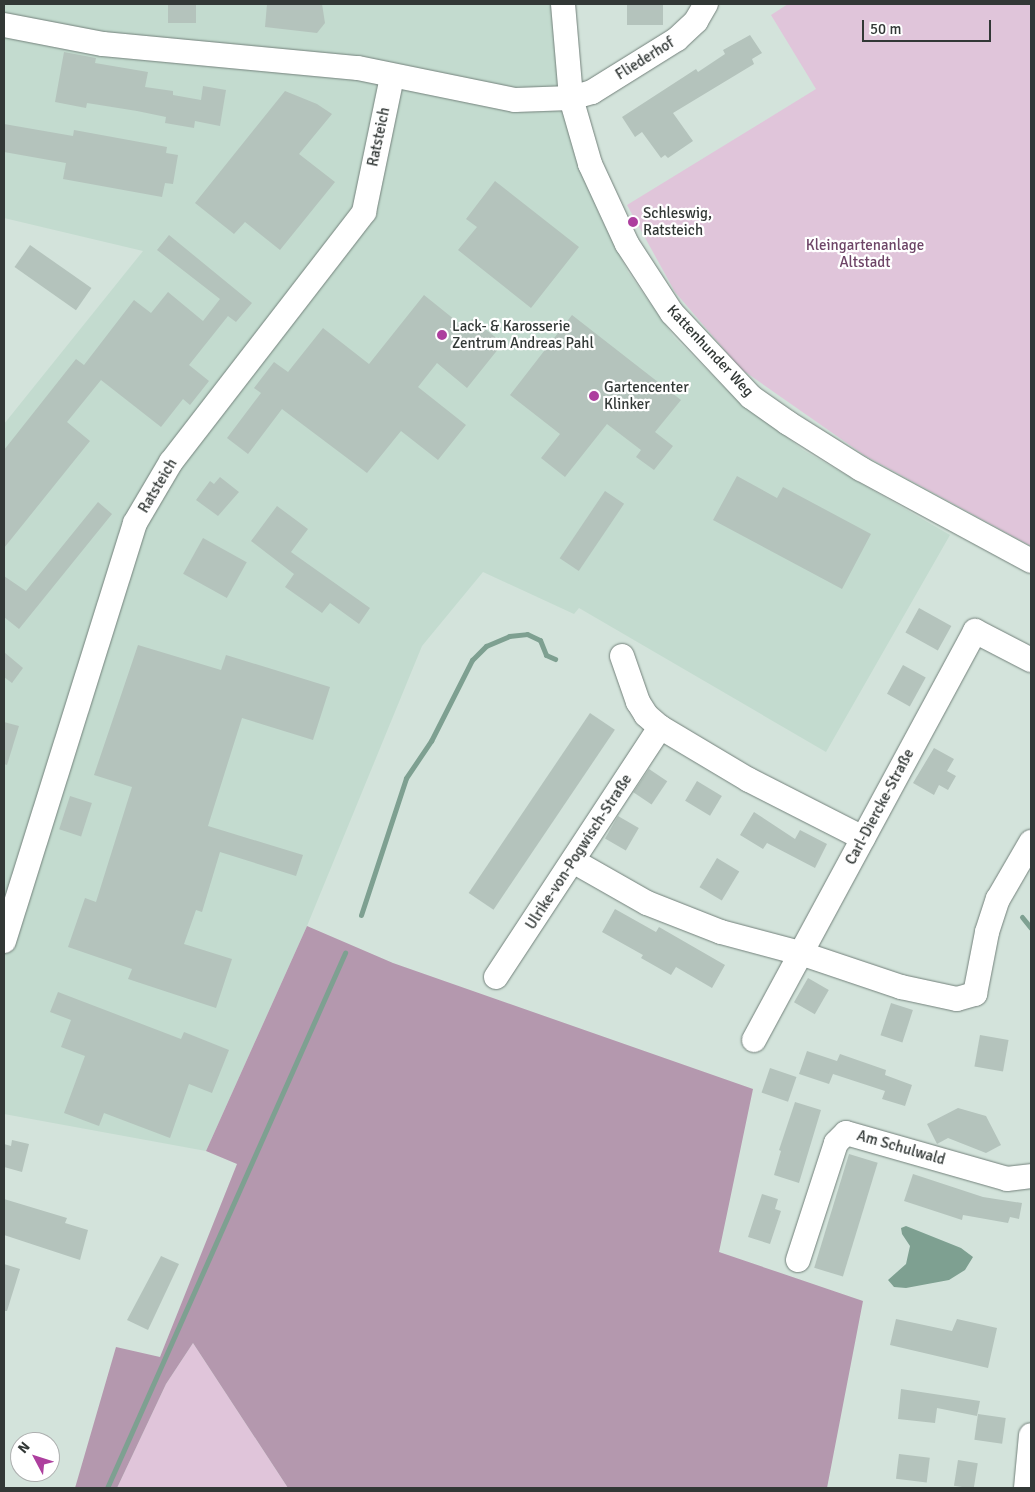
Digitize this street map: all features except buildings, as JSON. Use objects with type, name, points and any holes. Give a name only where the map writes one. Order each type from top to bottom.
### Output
[{"type":"street","name":"Kattenhunder Weg","points":[[563,4],[571,98],[590,164],[627,244],[672,313],[707,352],[751,396],[796,428],[861,469],[1031,561]]},
{"type":"street","name":"Fliederhof","points":[[571,98],[592,92],[677,39],[696,21],[706,4]]},
{"type":"street","points":[[4,25],[103,44],[318,64],[515,100],[571,98]]},
{"type":"street","name":"Ratsteich","points":[[4,941],[135,523],[171,462],[364,212],[392,77]]},
{"type":"street","name":"Carl-Diercke-Straße","points":[[754,1040],[975,631],[1031,660]]},
{"type":"street","points":[[622,656],[638,702],[646,715],[660,726],[749,780],[863,838]]},
{"type":"street","name":"Ulrike-von-Pogwisch-Straße","points":[[496,978],[660,726]]},
{"type":"street","points":[[573,861],[647,903],[721,932],[800,953],[901,987],[958,999],[975,994],[987,932],[998,899],[1031,842]]},
{"type":"street","name":"Am Schulwald","points":[[798,1260],[836,1143],[846,1133],[1007,1179],[1031,1176]]},
{"type":"street","points":[[1026,1488],[1031,1435]]},
{"type":"shaded area","points":[[4,4],[553,4],[581,165],[598,212],[628,272],[674,337],[725,388],[803,450],[950,535],[826,752],[579,608],[574,614],[483,572],[422,646],[307,926],[206,1151],[4,1114],[4,424],[143,251],[4,218]]},
{"type":"shaded area","points":[[307,926],[393,963],[753,1089],[719,1252],[863,1301],[827,1488],[288,1488],[193,1343],[166,1384],[117,1488],[75,1488],[116,1347],[160,1357],[237,1164],[206,1151]]},
{"type":"shaded area","points":[[906,1226],[961,1248],[973,1257],[965,1270],[949,1280],[906,1288],[894,1287],[888,1280],[906,1264],[910,1246],[902,1234],[901,1228]]},
{"type":"green space","name":"Kleingartenanlage Altstadt","points":[[788,4],[1031,4],[1031,546],[864,455],[741,369],[675,292],[627,205],[816,89],[771,15]]},
{"type":"green space","points":[[193,1343],[288,1488],[117,1488],[166,1384]]},
{"type":"waterway","points":[[361,915],[406,778],[431,741],[472,660],[486,646],[509,636],[527,634],[540,640],[546,655],[555,659]]},
{"type":"waterway","points":[[1022,917],[1031,928]]},
{"type":"waterway","points":[[107,1488],[345,953]]},
{"type":"place","name":"Schleswig, Ratsteich","points":[[633,222]]},
{"type":"place","name":"Lack- & Karosserie Zentrum Andreas Pahl","points":[[442,335]]},
{"type":"place","name":"Gartencenter Klinker","points":[[594,396]]}]
